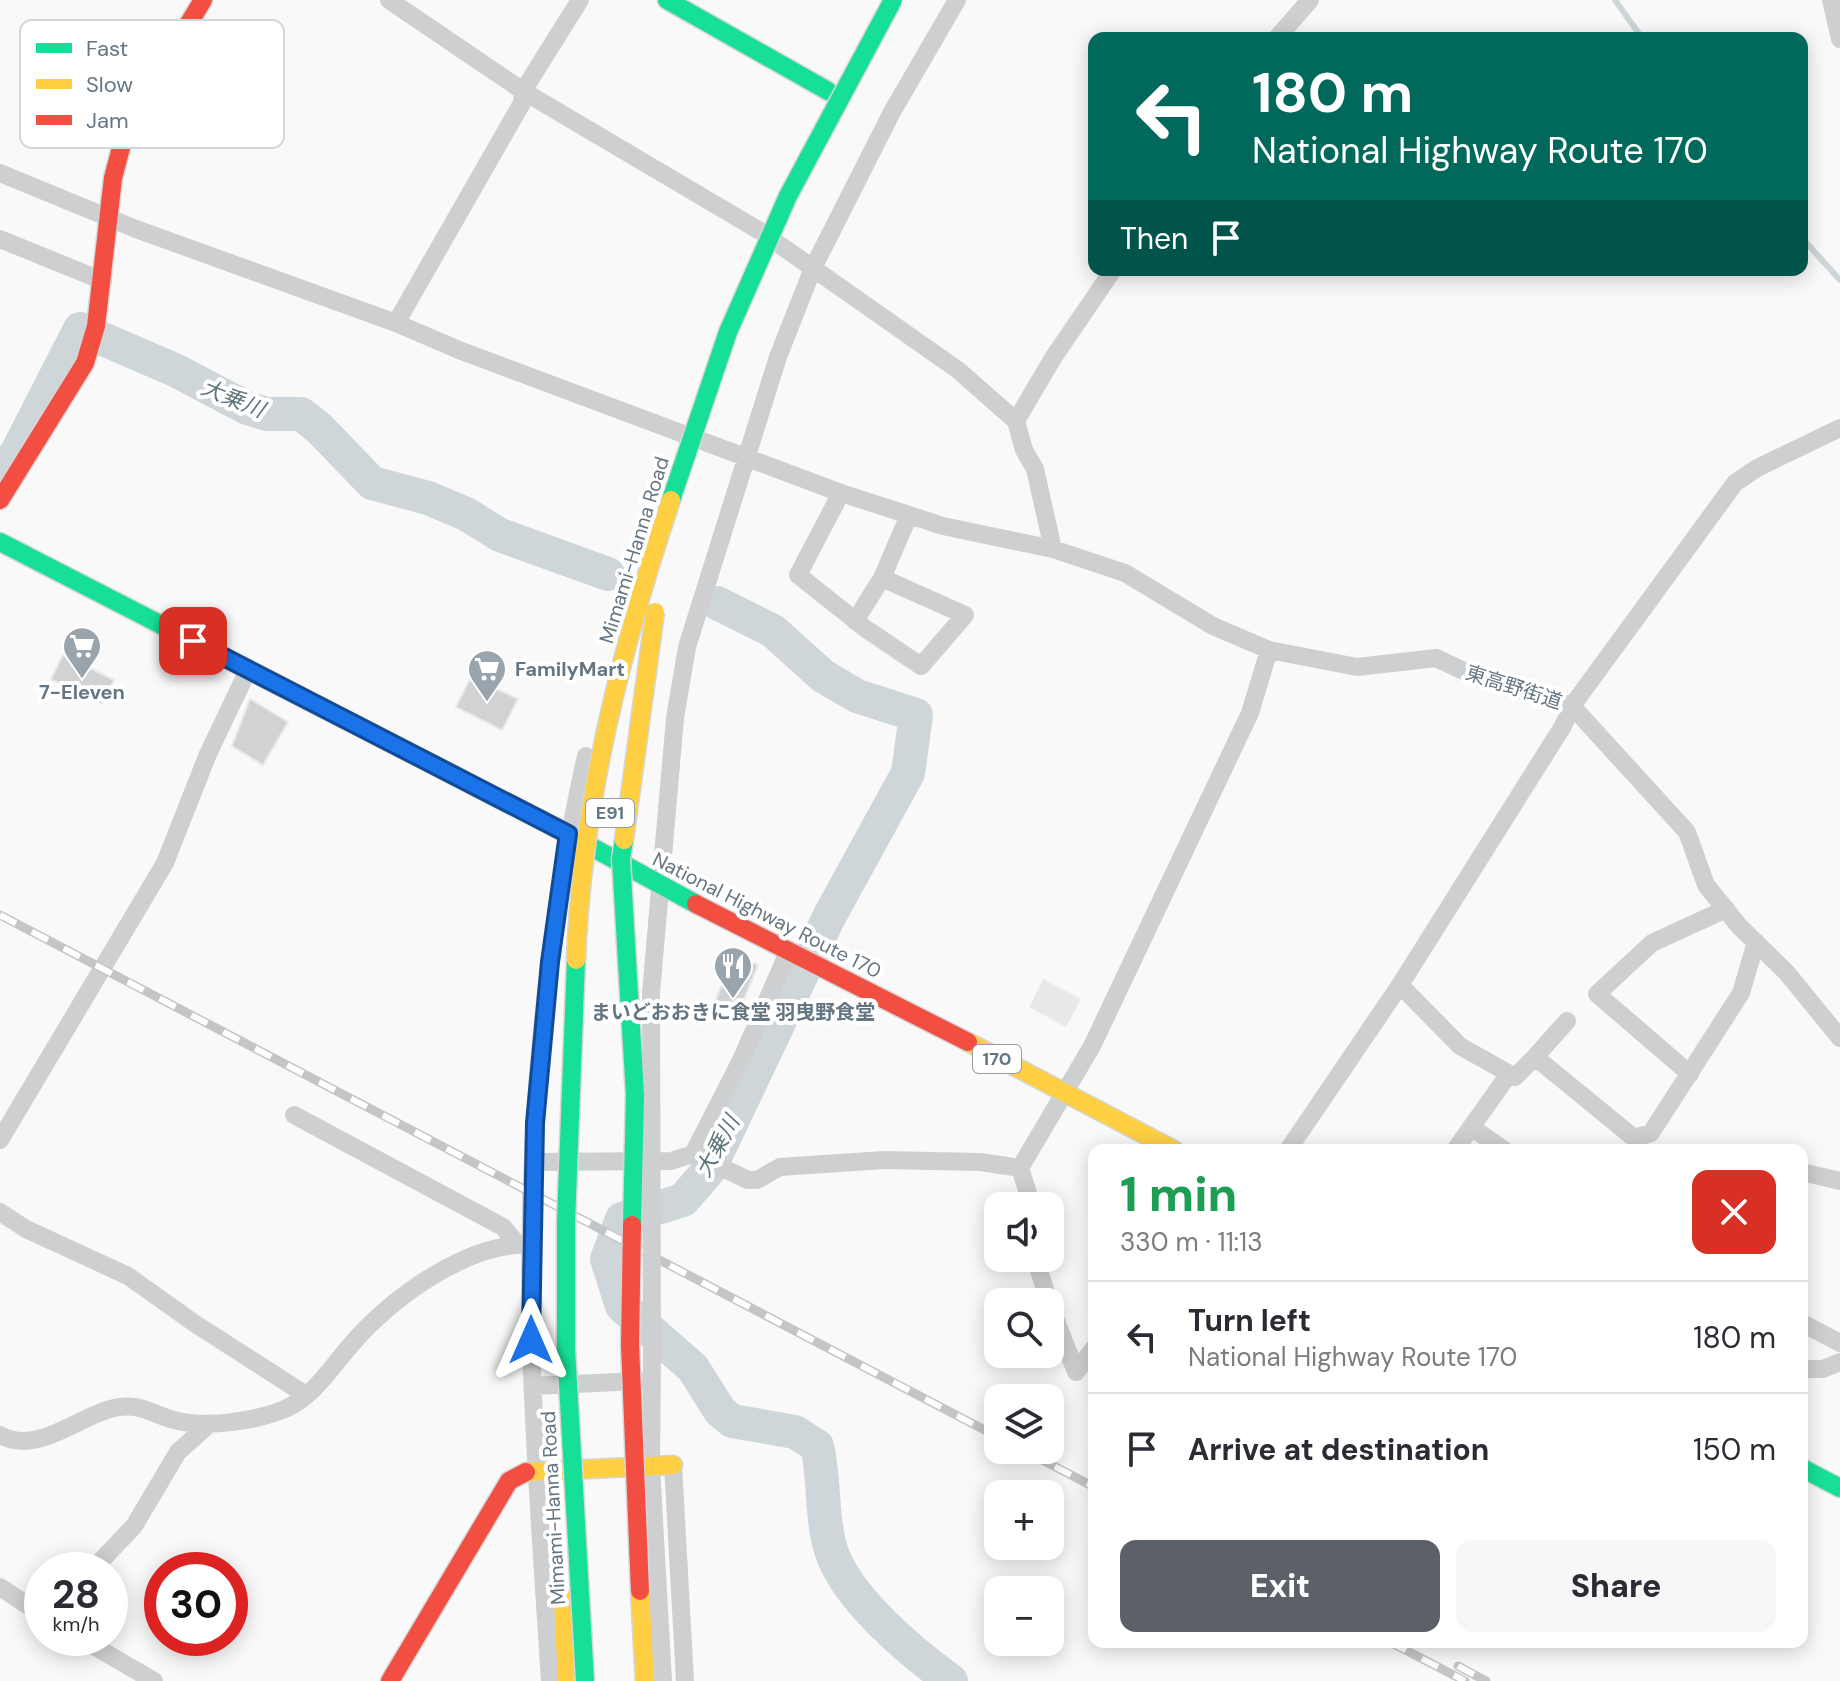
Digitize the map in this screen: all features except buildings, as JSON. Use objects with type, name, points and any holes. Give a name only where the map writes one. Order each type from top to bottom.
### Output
[{"type":"main road","points":[[191,20],[203,0]]},
{"type":"main road","points":[[667,0],[828,91]]},
{"type":"main road","name":"Mimami-Hanna Road","points":[[585,1681],[566,1333],[569,1088],[578,914],[605,732],[639,597],[728,332],[788,196],[893,0]]},
{"type":"main road","name":"Mimami-Hanna Road","points":[[598,1681],[578,1348],[580,1089],[587,1032],[592,928],[618,753],[664,562],[741,333],[784,232],[844,110],[906,0]]},
{"type":"main road","points":[[0,500],[85,363],[94,335],[103,281],[113,178],[121,148]]},
{"type":"main road","name":"National Highway Route 170","points":[[0,542],[568,834],[658,886],[795,952],[1162,1144]]},
{"type":"main road","points":[[645,1681],[630,1344],[635,1095],[621,859],[633,755],[664,562]]},
{"type":"main road","points":[[567,1681],[546,1348],[546,1221],[550,1090],[563,975],[578,914]]},
{"type":"main road","points":[[390,1681],[509,1481],[520,1472],[673,1465]]},
{"type":"main road","points":[[1808,1471],[1840,1488]]},
{"type":"street","points":[[389,0],[523,91],[760,231],[958,370],[1016,421],[1024,450],[1035,469],[1053,549]]},
{"type":"street","points":[[396,323],[522,103],[523,91],[580,0]]},
{"type":"street","points":[[550,1681],[524,1244],[534,1162],[550,962],[568,834],[613,635],[719,332],[760,231],[828,91],[879,0]]},
{"type":"street","points":[[663,1681],[651,1466],[651,993],[675,718],[687,647],[778,357],[813,268],[892,112],[957,0]]},
{"type":"street","points":[[1282,32],[1310,0]]},
{"type":"street","points":[[1831,0],[1840,39]]},
{"type":"street","name":"東高野街道","points":[[0,173],[841,493],[943,526],[1053,549],[1125,573],[1213,626],[1269,650],[1357,667],[1436,658],[1481,679],[1572,706],[1687,832],[1706,885],[1787,973],[1840,1038]]},
{"type":"street","points":[[0,239],[103,281]]},
{"type":"street","points":[[1016,421],[1053,358],[1109,276]]},
{"type":"street","points":[[1292,1144],[1400,985],[1563,726],[1572,706],[1735,483],[1757,468],[1840,428]]},
{"type":"street","points":[[841,493],[798,575],[855,621],[921,666],[965,615],[882,578]]},
{"type":"street","points":[[855,621],[882,578],[909,515]]},
{"type":"street","points":[[1028,1192],[1020,1168],[1092,1046],[1250,713],[1269,650]]},
{"type":"street","points":[[0,1140],[165,863],[208,754],[248,670]]},
{"type":"street","points":[[1690,1074],[1597,994],[1652,943],[1726,909]]},
{"type":"street","points":[[1535,1057],[1634,1138],[1651,1133],[1741,993],[1756,942]]},
{"type":"street","points":[[706,1160],[741,1060],[795,952]]},
{"type":"street","points":[[1400,985],[1460,1046],[1515,1077],[1567,1021]]},
{"type":"street","points":[[1459,1144],[1509,1074]]},
{"type":"street","points":[[294,1115],[503,1227],[524,1244]]},
{"type":"street","points":[[1471,1127],[1495,1144]]},
{"type":"street","points":[[534,1162],[706,1160],[748,1180],[757,1180],[780,1167],[884,1160],[980,1162],[1020,1168]]},
{"type":"street","points":[[1808,1173],[1840,1181]]},
{"type":"street","points":[[0,1212],[26,1229],[128,1276],[306,1395]]},
{"type":"street","points":[[0,1435],[11,1441],[30,1441],[111,1408],[135,1404],[174,1420],[207,1426],[285,1409],[321,1383],[352,1344],[386,1311],[445,1268],[496,1247],[524,1244]]},
{"type":"street","points":[[1808,1326],[1840,1343]]},
{"type":"street","points":[[1064,1342],[1076,1372],[1088,1356]]},
{"type":"street","points":[[1808,1369],[1823,1369],[1840,1362]]},
{"type":"street","points":[[533,1386],[651,1381]]},
{"type":"street","points":[[109,1552],[134,1526],[178,1452],[207,1426]]},
{"type":"street","points":[[673,1465],[685,1681]]},
{"type":"street","points":[[0,1587],[24,1603]]},
{"type":"street","points":[[111,1656],[154,1681]]},
{"type":"shaded area","points":[[1043,979],[1081,999],[1066,1027],[1029,1007]]},
{"type":"waterway","points":[[1615,0],[1638,32]]},
{"type":"waterway","points":[[1808,245],[1840,280]]},
{"type":"waterway","name":"大乗川","points":[[0,465],[14,458],[80,329],[177,371],[247,408],[267,414],[301,414],[319,428],[372,483],[428,498],[466,514],[500,535],[608,574]]},
{"type":"waterway","name":"大乗川","points":[[717,603],[773,631],[823,676],[857,696],[916,715],[908,773],[829,917],[709,1170],[683,1200],[622,1219],[607,1259],[622,1306],[693,1368],[720,1411],[732,1421],[795,1432],[817,1446],[828,1538],[839,1568],[850,1587],[882,1623],[951,1681]]},
{"type":"railway","points":[[0,915],[984,1430]]},
{"type":"railway","points":[[1050,1464],[1088,1484]]},
{"type":"railway","points":[[1402,1648],[1465,1681]]},
{"type":"railway","points":[[1458,1666],[1486,1681]]},
{"type":"traffic: fast","points":[[667,0],[828,91]]},
{"type":"traffic: fast","points":[[671,500],[728,332],[788,196],[893,0]]},
{"type":"traffic: fast","points":[[0,542],[568,834],[696,904]]},
{"type":"traffic: fast","points":[[624,840],[621,859],[635,1095],[632,1225]]},
{"type":"traffic: fast","points":[[576,960],[566,1222],[566,1349],[585,1681]]},
{"type":"traffic: fast","points":[[1808,1471],[1840,1488]]},
{"type":"traffic: slow","points":[[576,960],[586,842],[607,727],[636,613],[671,500]]},
{"type":"traffic: slow","points":[[624,840],[655,612]]},
{"type":"traffic: slow","points":[[968,1042],[1163,1144]]},
{"type":"traffic: slow","points":[[526,1472],[673,1465]]},
{"type":"traffic: slow","points":[[640,1591],[645,1681]]},
{"type":"traffic: slow","points":[[563,1599],[567,1681]]},
{"type":"traffic: jam","points":[[191,20],[203,0]]},
{"type":"traffic: jam","points":[[0,500],[85,363],[96,326],[113,178],[121,148]]},
{"type":"traffic: jam","points":[[696,904],[968,1042]]},
{"type":"traffic: jam","points":[[632,1225],[630,1344],[640,1591]]},
{"type":"traffic: jam","points":[[390,1681],[509,1481],[526,1472]]},
{"type":"place","name":"7-Eleven","points":[[82,680]]},
{"type":"place","name":"FamilyMart","points":[[487,703]]},
{"type":"place","name":"まいどおおきに食堂 羽曳野食堂","points":[[733,1000]]},
{"type":"route","points":[[193,641],[568,834],[550,962],[535,1123],[531,1340]]}]
